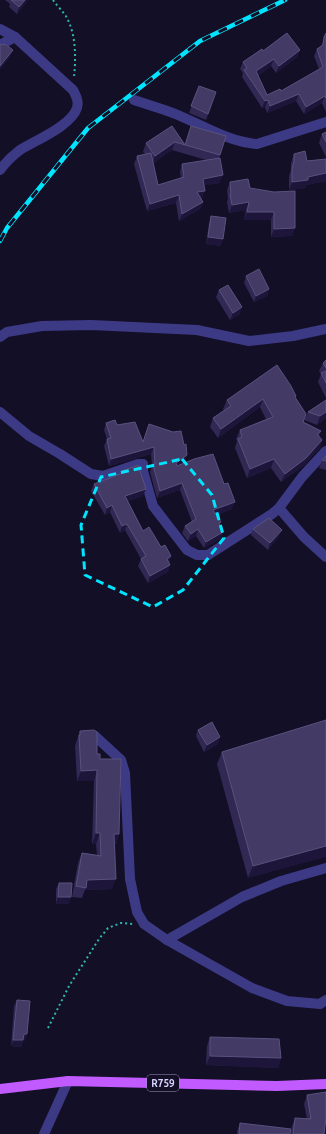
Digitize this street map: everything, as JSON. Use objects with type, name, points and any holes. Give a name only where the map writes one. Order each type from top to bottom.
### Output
[{"type":"main road","name":"R759","points":[[0,1089],[68,1081],[277,1086],[326,1084]]},
{"type":"street","points":[[0,29],[15,37],[73,90],[77,98],[77,107],[73,116],[8,159],[0,170]]},
{"type":"street","points":[[0,45],[15,37]]},
{"type":"street","points":[[134,100],[176,114],[230,138],[248,143],[257,144],[326,122]]},
{"type":"street","points":[[0,337],[7,332],[42,326],[91,325],[197,330],[249,341],[293,336],[326,329]]},
{"type":"street","points":[[0,412],[29,436],[91,474],[103,476],[142,464],[153,506],[187,550],[197,555],[208,555],[265,519],[279,508],[302,477],[326,452]]},
{"type":"street","points":[[279,508],[304,537],[326,557]]},
{"type":"street","points":[[95,736],[121,760],[125,773],[130,879],[137,912],[144,924],[167,940],[252,988],[287,1001],[320,1004],[326,1000]]},
{"type":"street","points":[[167,940],[242,897],[281,881],[326,868]]},
{"type":"street","points":[[44,1134],[68,1081]]},
{"type":"path","points":[[53,0],[67,17],[74,36],[75,64],[73,90]]},
{"type":"path","points":[[48,1028],[69,986],[99,938],[108,928],[121,923],[144,924]]},
{"type":"highlighted area","points":[[182,459],[212,495],[224,538],[183,590],[153,607],[85,575],[81,525],[101,477]]},
{"type":"building","points":[[11,0],[25,0],[19,7]]},
{"type":"building","points":[[287,33],[300,50],[279,66],[274,59],[256,71],[267,95],[280,89],[281,91],[323,67],[317,49],[323,45],[326,33],[326,98],[325,96],[306,107],[299,94],[270,106],[268,100],[265,101],[244,70],[247,68],[243,62],[262,49],[263,51]]},
{"type":"building","points":[[0,44],[5,44],[13,50],[0,66]]},
{"type":"building","points":[[199,86],[216,92],[208,114],[191,106]]},
{"type":"building","points":[[172,126],[185,145],[175,142],[155,156],[146,143]]},
{"type":"building","points":[[191,126],[226,136],[220,155],[185,145]]},
{"type":"building","points":[[326,132],[326,142],[322,134]]},
{"type":"building","points":[[305,151],[307,161],[326,159],[326,173],[308,177],[308,180],[292,182],[294,154]]},
{"type":"building","points":[[151,153],[158,185],[184,177],[182,164],[220,158],[223,175],[203,179],[205,191],[197,192],[203,202],[182,214],[179,195],[150,204],[137,156]]},
{"type":"building","points":[[248,179],[250,188],[274,192],[295,191],[295,228],[274,229],[274,212],[247,212],[249,202],[232,205],[230,182]]},
{"type":"building","points":[[211,216],[226,218],[223,239],[208,237]]},
{"type":"building","points":[[259,269],[269,289],[256,296],[246,276]]},
{"type":"building","points":[[228,285],[242,307],[233,313],[219,290]]},
{"type":"building","points":[[326,360],[326,368],[323,363]]},
{"type":"building","points":[[277,365],[291,386],[296,396],[295,397],[306,414],[303,422],[321,431],[317,434],[322,440],[306,458],[285,474],[274,459],[250,469],[238,439],[242,437],[240,430],[273,417],[263,399],[221,429],[213,418],[231,406],[227,400]]},
{"type":"building","points":[[326,371],[326,383],[321,373]]},
{"type":"building","points":[[326,400],[326,412],[320,416],[308,412]]},
{"type":"building","points":[[115,420],[117,425],[135,422],[143,442],[149,424],[173,432],[181,431],[184,445],[186,444],[187,455],[176,463],[177,466],[194,459],[213,454],[224,484],[228,483],[235,502],[213,510],[221,522],[219,523],[223,532],[206,542],[198,529],[191,534],[185,526],[196,519],[182,483],[160,491],[153,465],[155,464],[154,447],[111,459],[107,439],[111,438],[106,423]]},
{"type":"building","points":[[138,465],[146,489],[125,496],[143,531],[149,527],[161,547],[165,545],[171,556],[167,559],[170,565],[150,576],[141,559],[146,556],[127,524],[122,526],[112,505],[107,508],[94,484],[123,473],[122,471]]},
{"type":"building","points":[[269,518],[282,530],[270,543],[253,529]]},
{"type":"building","points":[[326,720],[326,846],[253,866],[222,752]]},
{"type":"building","points":[[212,722],[220,737],[207,745],[198,730]]},
{"type":"building","points":[[94,730],[97,732],[97,754],[100,754],[100,759],[121,759],[119,834],[114,834],[116,879],[87,880],[86,888],[76,886],[82,853],[101,856],[100,833],[96,833],[97,770],[81,771],[79,735],[80,731]]},
{"type":"building","points":[[59,883],[72,883],[71,897],[58,897]]},
{"type":"building","points":[[17,1000],[30,1001],[27,1034],[24,1034],[23,1040],[13,1040]]},
{"type":"building","points":[[210,1037],[279,1039],[281,1058],[210,1056]]},
{"type":"building","points":[[326,1092],[326,1118],[324,1134],[293,1134],[295,1118],[311,1119],[307,1095]]},
{"type":"building","points":[[240,1123],[291,1129],[290,1134],[239,1134]]},
{"type":"railway","points":[[0,241],[7,228],[88,128],[200,41],[285,0]]}]
